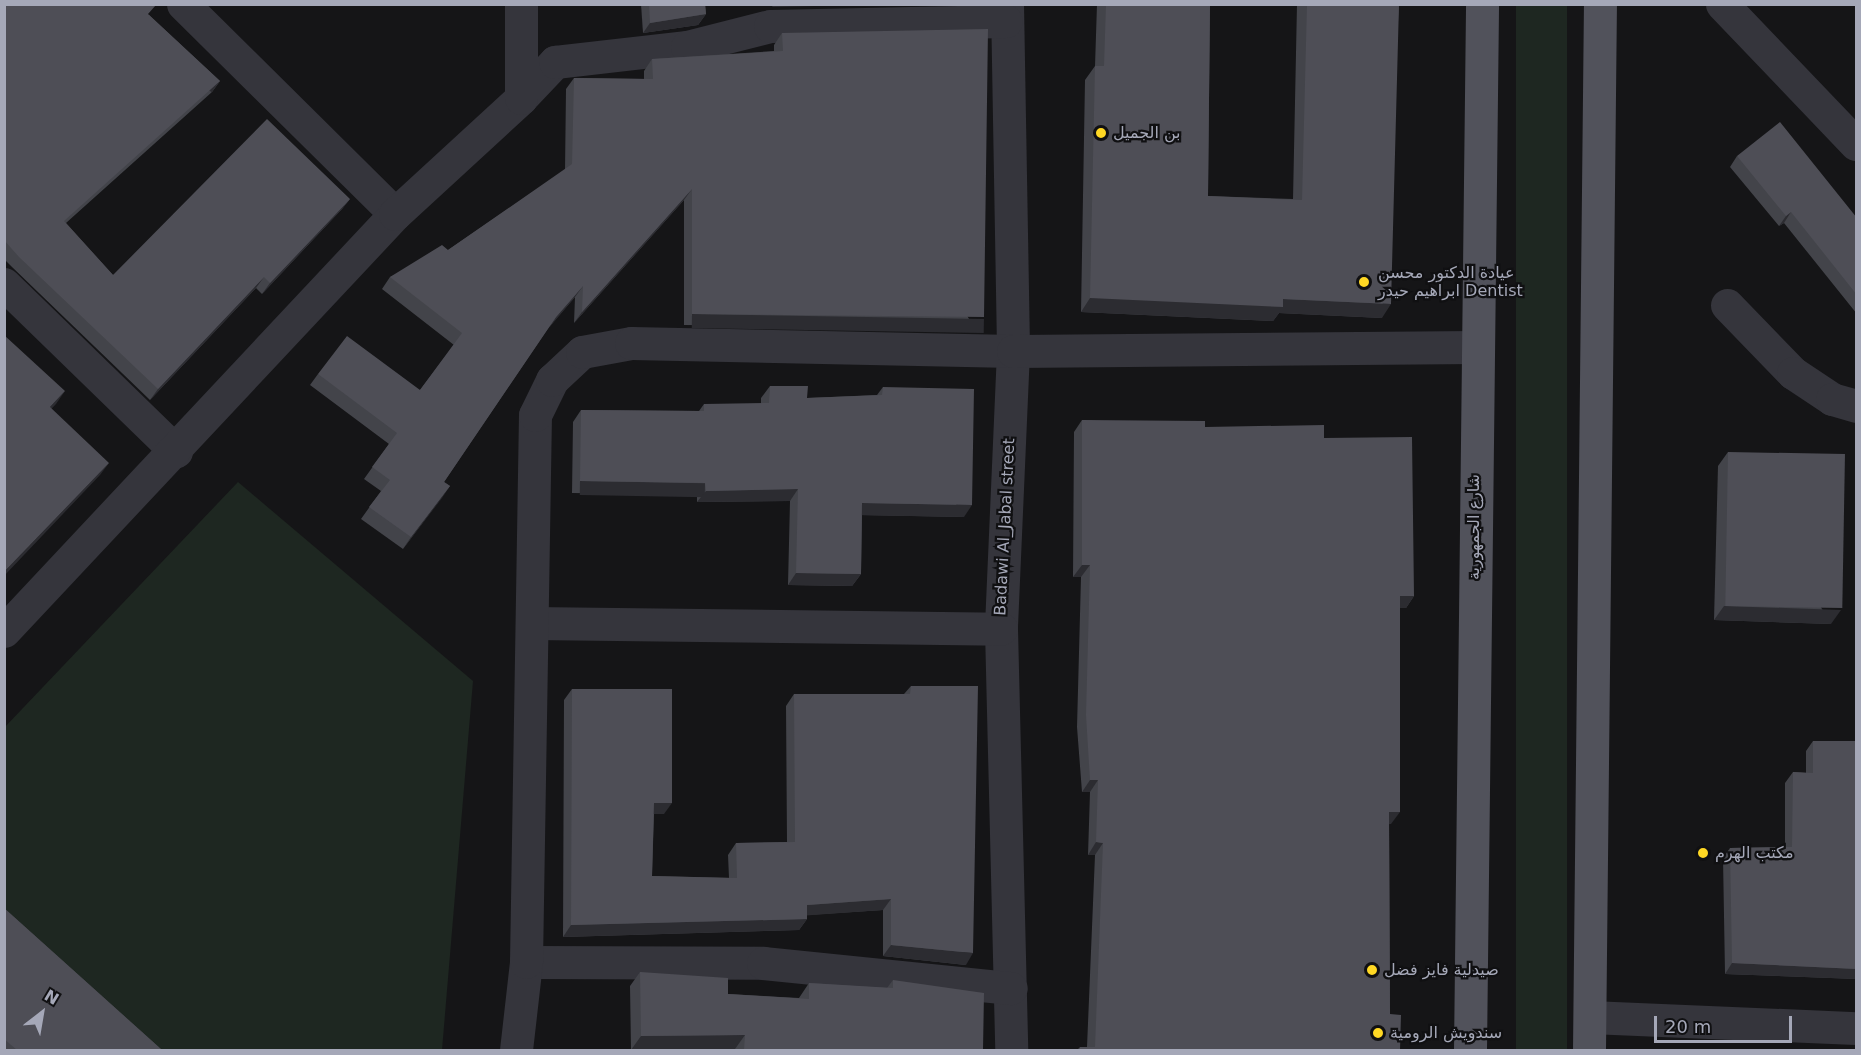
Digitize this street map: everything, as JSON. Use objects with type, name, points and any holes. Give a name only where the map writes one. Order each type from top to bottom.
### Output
[{"type":"main road","name":"شارع الجمهورية","points":[[1470,1050],[1475,347],[1482,4]]},
{"type":"main road","points":[[1589,1050],[1600,4]]},
{"type":"street","points":[[183,4],[395,214]]},
{"type":"street","points":[[521,4],[521,98]]},
{"type":"street","points":[[1722,4],[1857,144]]},
{"type":"street","points":[[4,631],[176,451],[395,214],[521,98],[555,62],[687,47],[770,26],[1007,13]]},
{"type":"street","name":"Badawi Al_Jabal street","points":[[1007,13],[1013,351],[1001,628],[1011,1050]]},
{"type":"street","points":[[4,284],[176,451]]},
{"type":"street","points":[[1727,305],[1793,373],[1832,399],[1857,406]]},
{"type":"street","points":[[516,1050],[526,962],[535,415],[552,380],[582,352],[631,343],[1013,351],[1475,347]]},
{"type":"street","points":[[532,623],[1001,628]]},
{"type":"street","points":[[526,962],[764,963],[1011,988]]},
{"type":"street","points":[[1590,1017],[1857,1028]]},
{"type":"shaded area","points":[[1516,5],[1567,5],[1567,1050],[1516,1050]]},
{"type":"shaded area","points":[[238,482],[473,681],[442,1050],[5,1050],[4,728]]},
{"type":"building","points":[[4,4],[155,4],[148,14],[220,81],[64,221],[113,275],[267,119],[350,199],[270,283],[264,277],[158,389],[4,240]]},
{"type":"building","points":[[649,4],[705,4],[706,14],[650,23]]},
{"type":"building","points":[[1106,4],[1210,4],[1208,196],[1302,200],[1307,4],[1399,4],[1391,304],[1283,299],[1283,307],[1090,298],[1095,66],[1104,66]]},
{"type":"building","points":[[988,29],[984,317],[692,314],[692,189],[582,312],[583,286],[556,317],[444,482],[450,486],[411,537],[369,507],[390,480],[372,467],[397,433],[318,374],[347,336],[420,390],[462,333],[390,277],[442,245],[448,250],[572,164],[574,78],[653,79],[652,59],[783,51],[782,33]]},
{"type":"building","points":[[1780,122],[1857,218],[1857,295],[1791,212],[1786,216],[1737,156]]},
{"type":"building","points":[[4,335],[65,391],[50,407],[109,463],[4,572]]},
{"type":"building","points":[[770,386],[808,386],[807,398],[882,395],[883,387],[974,389],[972,505],[862,503],[861,574],[796,573],[798,489],[706,491],[705,483],[580,481],[581,410],[704,411],[704,404],[769,403]]},
{"type":"building","points":[[1082,420],[1205,421],[1205,427],[1324,425],[1324,438],[1412,437],[1414,596],[1400,596],[1400,812],[1389,812],[1390,1014],[1401,1015],[1400,1050],[1080,1050],[1080,1047],[1095,1047],[1103,843],[1096,842],[1098,780],[1090,780],[1086,715],[1090,565],[1082,565]]},
{"type":"building","points":[[1728,452],[1845,454],[1842,608],[1725,606]]},
{"type":"building","points":[[911,686],[978,686],[973,953],[891,945],[891,899],[807,905],[807,919],[571,925],[572,689],[672,689],[672,803],[654,803],[652,876],[737,878],[736,843],[795,842],[794,694],[910,694]]},
{"type":"building","points":[[1813,741],[1857,741],[1857,969],[1732,963],[1730,848],[1792,847],[1793,772],[1813,773]]},
{"type":"building","points":[[4,908],[162,1050],[17,1050],[4,1039]]},
{"type":"building","points":[[640,972],[728,978],[728,994],[809,999],[809,983],[893,988],[893,980],[984,993],[983,1050],[744,1050],[745,1035],[641,1036]]},
{"type":"place","name":"بن الجميل","points":[[1101,133]]},
{"type":"place","name":"عيادة الدكتور محسن ابراهيم حيدر Dentist","points":[[1364,282]]},
{"type":"place","name":"مكتب الهرم","points":[[1703,853]]},
{"type":"place","name":"صيدلية فايز فضل","points":[[1372,970]]},
{"type":"place","name":"سندويش الرومية","points":[[1378,1033]]}]
